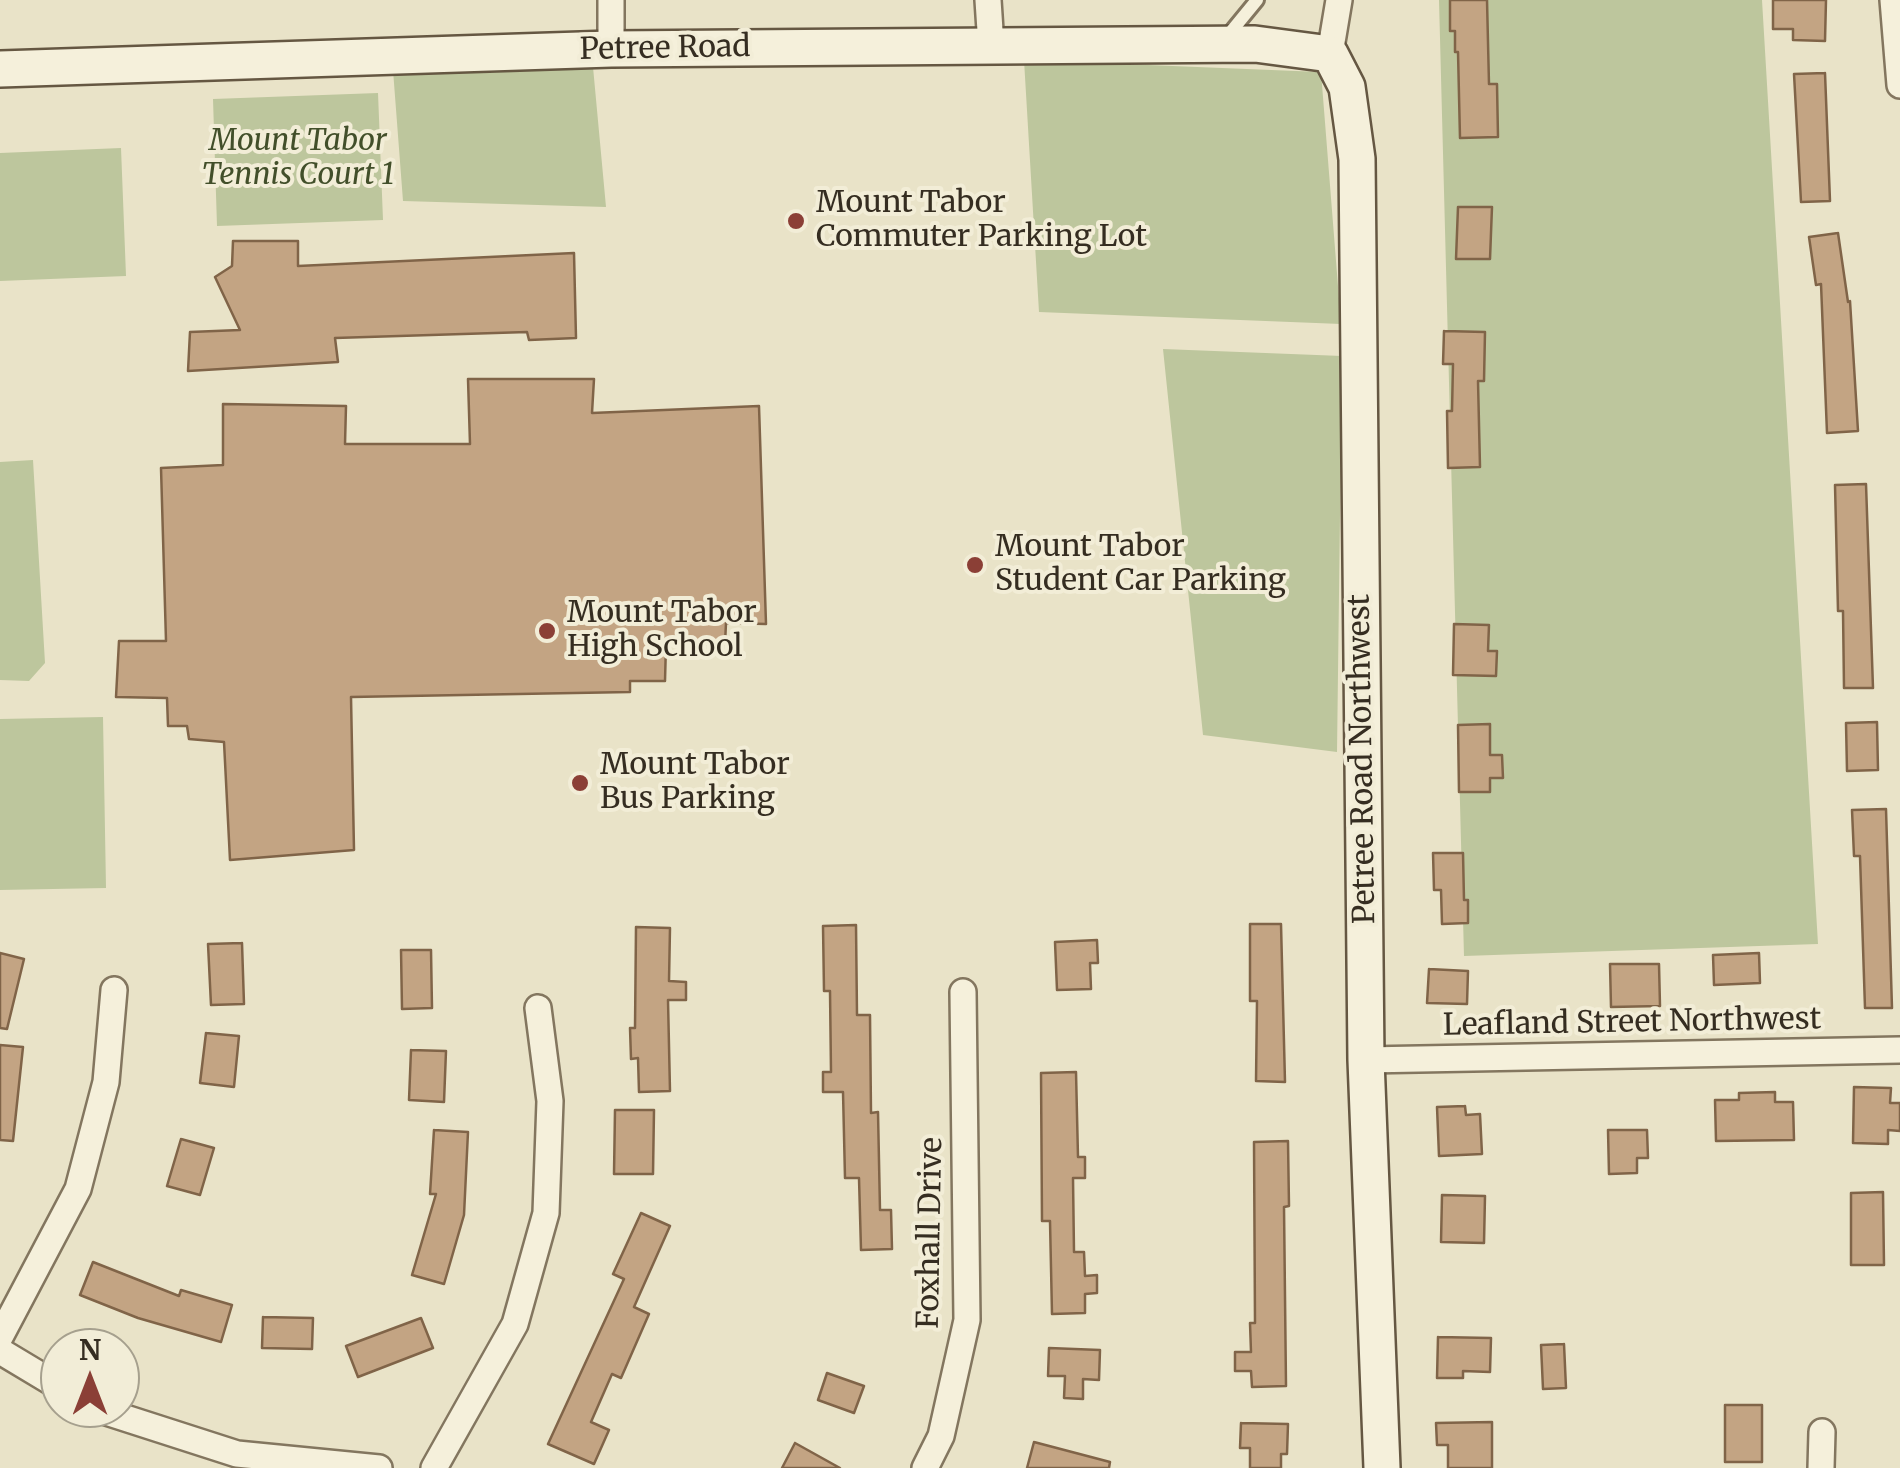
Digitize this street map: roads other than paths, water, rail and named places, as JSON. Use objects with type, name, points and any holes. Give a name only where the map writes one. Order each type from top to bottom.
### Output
[{"type":"street","points":[[611,0],[612,49]]},
{"type":"street","points":[[988,0],[991,46]]},
{"type":"street","points":[[1330,54],[1339,0]]},
{"type":"street","points":[[1893,0],[1900,85]]},
{"type":"street","name":"Petree Road","points":[[0,69],[612,49],[1255,44],[1330,54]]},
{"type":"street","name":"Petree Road Northwest","points":[[1330,54],[1348,87],[1356,159],[1366,1060],[1382,1468]]},
{"type":"street","points":[[0,1337],[78,1189],[106,1082],[114,990]]},
{"type":"street","name":"Foxhall Drive","points":[[925,1468],[941,1436],[967,1320],[962,992]]},
{"type":"street","points":[[434,1468],[515,1324],[546,1213],[550,1101],[538,1008]]},
{"type":"street","name":"Leafland Street Northwest","points":[[1366,1060],[1900,1050]]},
{"type":"street","points":[[0,1351],[40,1376]]},
{"type":"street","points":[[140,1423],[237,1454],[379,1468]]},
{"type":"street","points":[[1821,1468],[1822,1432]]},
{"type":"lane","points":[[1220,44],[1257,0]]},
{"type":"place","name":"Mount Tabor Commuter Parking Lot","points":[[796,221]]},
{"type":"place","name":"Mount Tabor Student Car Parking","points":[[975,565]]},
{"type":"place","name":"Mount Tabor High School","points":[[547,631]]},
{"type":"place","name":"Mount Tabor Bus Parking","points":[[580,783]]},
{"type":"park label","name":"Mount Tabor Tennis Court 1","points":[[298,159]]}]
